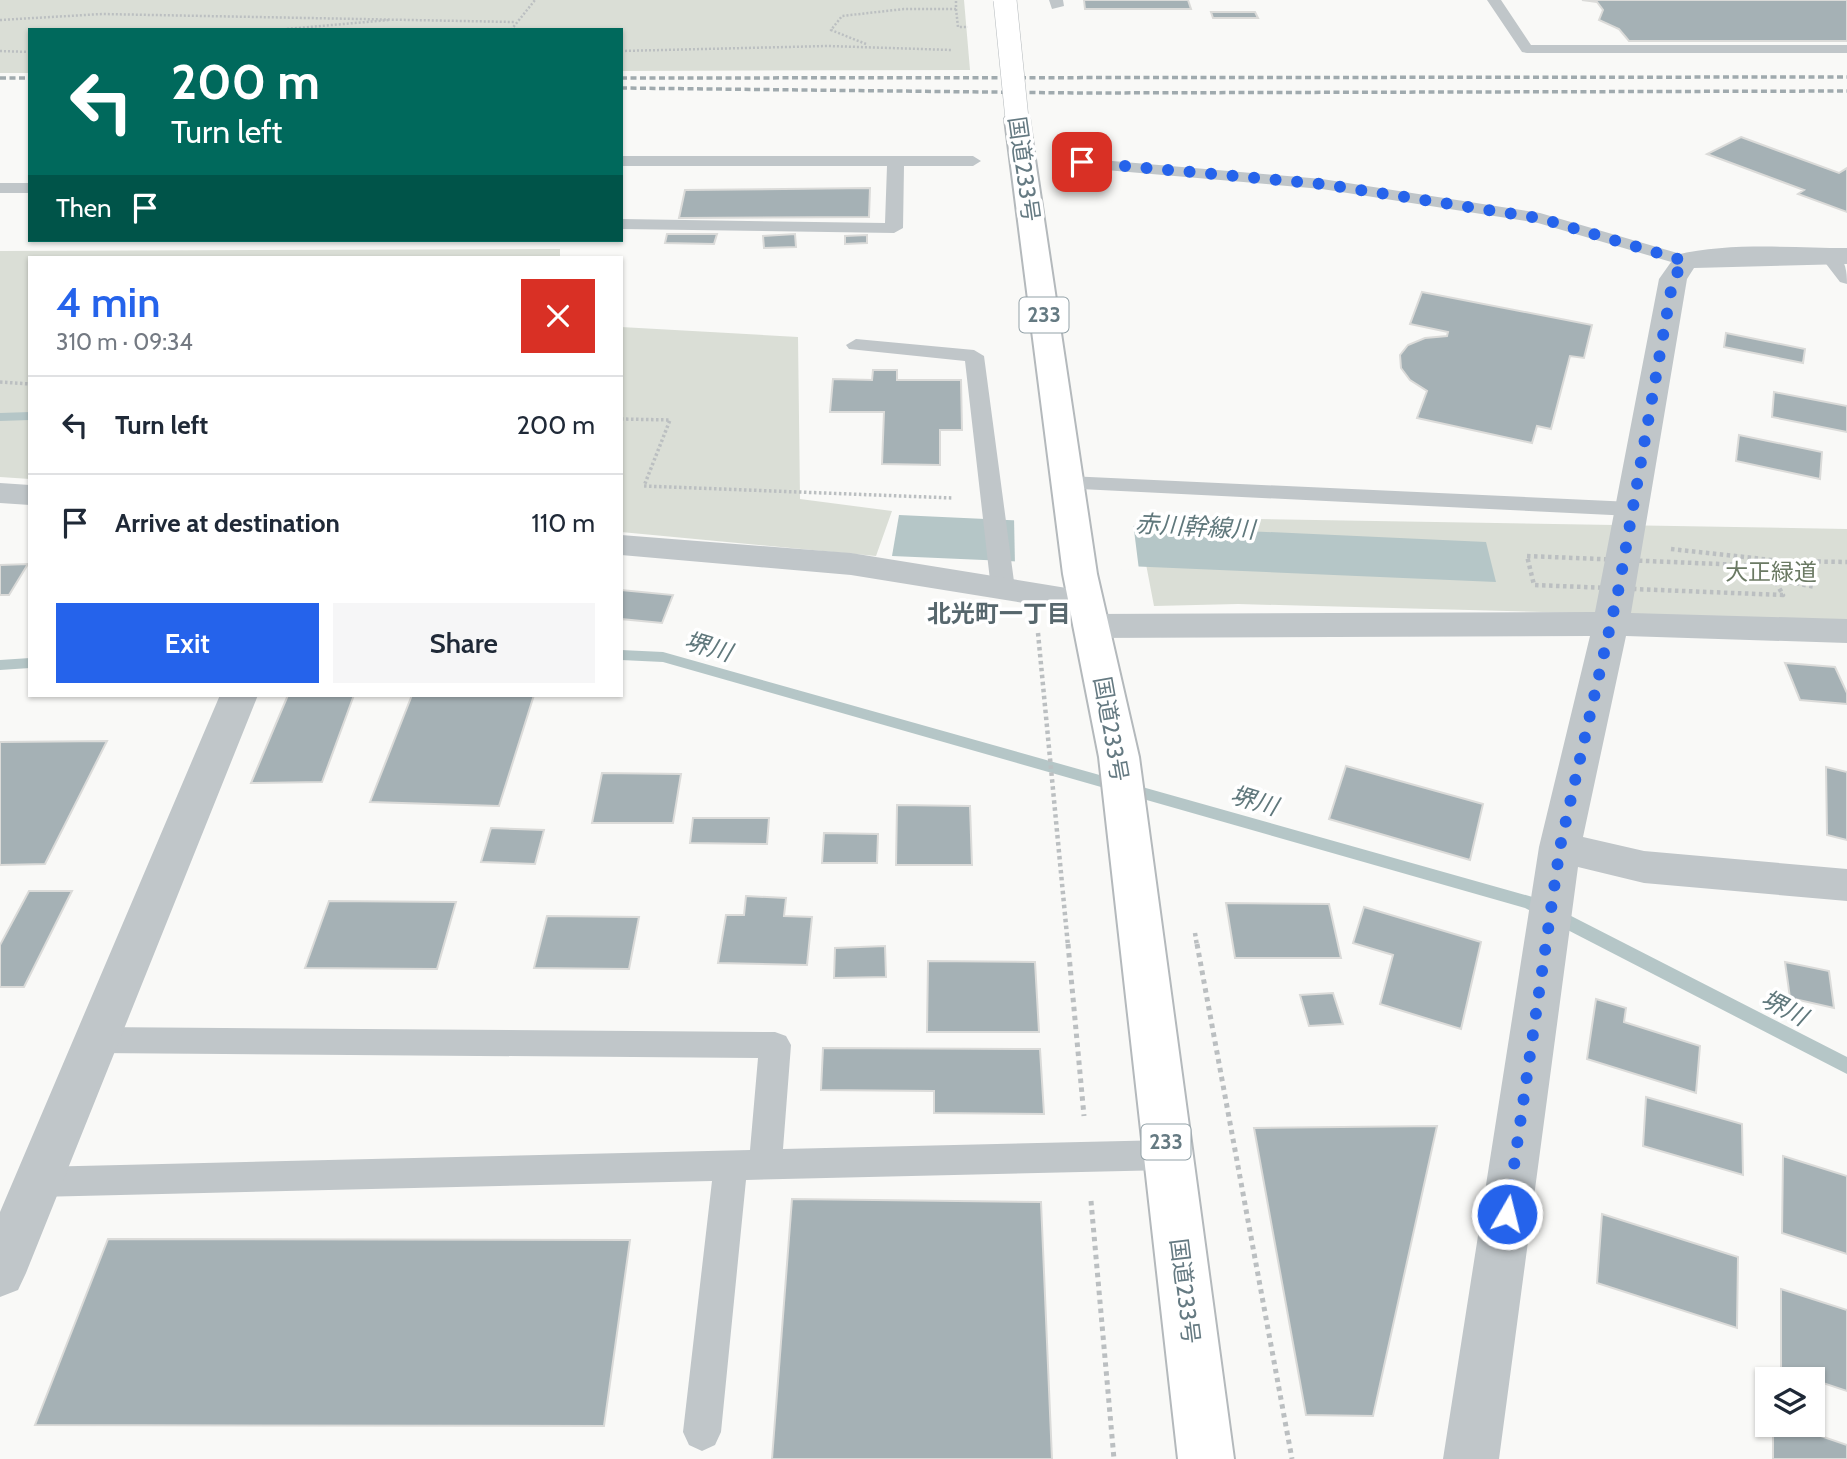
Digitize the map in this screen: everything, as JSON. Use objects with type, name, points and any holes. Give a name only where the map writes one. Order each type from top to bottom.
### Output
[{"type":"highway","name":"国道233号","points":[[1005,0],[1017,119],[1085,600],[1119,757],[1206,1459]]},
{"type":"street","points":[[1471,1459],[1560,847],[1611,624],[1673,279],[1685,261],[1723,257],[1841,263]]},
{"type":"street","points":[[0,493],[28,495]]},
{"type":"street","points":[[623,545],[851,564],[1012,585],[1085,600],[1611,624],[1847,631]]},
{"type":"street","points":[[0,1273],[238,697]]},
{"type":"street","points":[[1560,847],[1644,867],[1847,885]]},
{"type":"lane","points":[[1494,0],[1527,49],[1847,49]]},
{"type":"lane","points":[[623,224],[894,228],[895,160]]},
{"type":"lane","points":[[623,163],[973,161]]},
{"type":"lane","points":[[1066,162],[1322,184],[1539,218],[1685,261]]},
{"type":"lane","points":[[0,188],[28,188]]},
{"type":"lane","points":[[856,345],[974,356],[991,504],[1012,585]]},
{"type":"lane","points":[[1070,498],[1632,509]]},
{"type":"lane","points":[[96,1040],[775,1045],[748,1165],[702,1432]]},
{"type":"lane","points":[[37,1182],[1168,1155]]},
{"type":"path","points":[[512,28],[514,22],[535,0]]},
{"type":"path","points":[[956,0],[958,27]]},
{"type":"path","points":[[870,46],[831,30],[842,16],[904,9],[957,9]]},
{"type":"path","points":[[0,20],[102,14],[514,22]]},
{"type":"path","points":[[298,28],[411,18]]},
{"type":"path","points":[[623,51],[870,46],[952,50]]},
{"type":"path","points":[[0,51],[28,52]]},
{"type":"path","points":[[0,382],[28,384]]},
{"type":"path","points":[[623,419],[670,420],[644,486],[991,504]]},
{"type":"path","points":[[1625,544],[1781,561],[1847,562]]},
{"type":"path","points":[[1775,579],[1823,588]]},
{"type":"path","points":[[1012,585],[1049,738],[1056,805]]},
{"type":"path","points":[[1193,922],[1292,1459]]},
{"type":"green space","points":[[0,0],[964,0],[970,70],[623,71],[623,28],[28,28],[28,73],[0,73]]},
{"type":"green space","points":[[560,249],[560,256],[28,256],[28,479],[0,477],[0,251]]},
{"type":"green space","points":[[623,327],[798,337],[800,499],[892,511],[876,556],[623,532]]},
{"type":"green space","name":"大正緑道","points":[[1137,517],[1847,529],[1847,620],[1238,604],[1154,606]]},
{"type":"shaded area","points":[[899,515],[1486,542],[1496,582],[892,556]]},
{"type":"pier","points":[[1014,517],[1133,522],[1139,570],[1015,565]]},
{"type":"building","points":[[1084,0],[1188,0],[1191,9],[1085,9]]},
{"type":"building","points":[[1582,0],[1847,0],[1847,41],[1629,41],[1619,29],[1599,20],[1603,10],[1597,2]]},
{"type":"building","points":[[1211,12],[1255,12],[1258,18],[1213,18]]},
{"type":"building","points":[[1741,137],[1839,173],[1847,168],[1847,212],[1798,194],[1804,190],[1707,154]]},
{"type":"building","points":[[870,188],[869,217],[679,218],[685,190]]},
{"type":"building","points":[[667,234],[717,234],[714,244],[665,243]]},
{"type":"building","points":[[795,234],[796,247],[764,248],[763,236]]},
{"type":"building","points":[[867,235],[867,243],[845,244],[845,236]]},
{"type":"building","points":[[1422,292],[1592,325],[1584,358],[1570,356],[1551,429],[1537,426],[1532,443],[1417,418],[1427,391],[1410,380],[1401,368],[1400,355],[1408,345],[1425,338],[1447,336],[1448,332],[1410,324]]},
{"type":"building","points":[[1726,333],[1805,349],[1803,363],[1724,347]]},
{"type":"building","points":[[873,370],[897,370],[897,380],[961,380],[962,430],[940,430],[940,465],[882,464],[884,412],[830,412],[833,379],[872,380]]},
{"type":"building","points":[[1774,392],[1847,406],[1847,432],[1772,417]]},
{"type":"building","points":[[1739,435],[1822,452],[1820,479],[1736,461]]},
{"type":"building","points":[[28,564],[9,595],[0,595],[0,565]]},
{"type":"building","points":[[623,590],[673,595],[662,623],[623,619]]},
{"type":"building","points":[[1785,663],[1835,667],[1847,693],[1847,704],[1800,700]]},
{"type":"building","points":[[287,697],[353,697],[322,782],[251,783]]},
{"type":"building","points":[[411,697],[533,697],[499,806],[370,802]]},
{"type":"building","points":[[107,741],[45,864],[0,865],[0,742]]},
{"type":"building","points":[[1346,766],[1483,804],[1470,860],[1329,819]]},
{"type":"building","points":[[1826,767],[1847,772],[1847,840],[1827,835]]},
{"type":"building","points":[[602,773],[681,774],[673,823],[592,823]]},
{"type":"building","points":[[897,805],[970,806],[972,865],[896,865]]},
{"type":"building","points":[[693,818],[769,818],[767,844],[690,843]]},
{"type":"building","points":[[491,828],[544,830],[535,864],[481,862]]},
{"type":"building","points":[[824,833],[878,834],[877,863],[822,863]]},
{"type":"building","points":[[29,891],[72,891],[24,987],[0,987],[0,945]]},
{"type":"building","points":[[746,896],[786,898],[784,916],[812,917],[807,965],[718,963],[726,915],[744,915]]},
{"type":"building","points":[[329,901],[456,902],[437,969],[305,968]]},
{"type":"building","points":[[1226,903],[1329,904],[1341,958],[1235,958]]},
{"type":"building","points":[[1364,907],[1481,942],[1461,1029],[1380,1004],[1393,955],[1353,943]]},
{"type":"building","points":[[547,916],[639,917],[629,969],[534,968]]},
{"type":"building","points":[[885,946],[886,977],[834,978],[835,948]]},
{"type":"building","points":[[928,961],[1035,962],[1039,1032],[927,1032]]},
{"type":"building","points":[[1785,962],[1829,971],[1834,1008],[1790,998]]},
{"type":"building","points":[[1333,993],[1343,1024],[1309,1026],[1300,995]]},
{"type":"building","points":[[1596,999],[1626,1008],[1624,1022],[1700,1046],[1696,1093],[1587,1059]]},
{"type":"building","points":[[823,1048],[1040,1049],[1044,1114],[934,1113],[934,1091],[821,1090]]},
{"type":"building","points":[[1646,1097],[1742,1124],[1743,1175],[1643,1146]]},
{"type":"building","points":[[1437,1126],[1373,1416],[1306,1415],[1254,1128]]},
{"type":"building","points":[[1783,1156],[1847,1176],[1847,1254],[1782,1233]]},
{"type":"building","points":[[792,1199],[1041,1202],[1052,1459],[772,1459]]},
{"type":"building","points":[[1602,1214],[1738,1257],[1737,1328],[1597,1283]]},
{"type":"building","points":[[108,1239],[630,1240],[604,1426],[35,1425]]},
{"type":"building","points":[[1781,1289],[1847,1310],[1847,1391],[1825,1384],[1825,1367],[1781,1367]]},
{"type":"building","points":[[1773,1437],[1824,1437],[1847,1445],[1847,1459],[1773,1459]]},
{"type":"waterway","points":[[0,417],[28,416]]},
{"type":"waterway","name":"堺川","points":[[623,655],[663,657],[1530,903],[1847,1066]]},
{"type":"waterway","name":"堺川","points":[[0,665],[28,663]]},
{"type":"railway","points":[[623,78],[1847,77]]},
{"type":"railway","points":[[0,78],[28,78]]},
{"type":"railway","points":[[623,88],[1079,93],[1847,91]]},
{"type":"district","name":"北光町一丁目","points":[[999,614]]},
{"type":"route","points":[[1082,162],[1322,184],[1539,218],[1685,261],[1673,279],[1619,587],[1560,847],[1507,1214]]},
{"type":"water label","name":"赤川幹線川","points":[[1195,527]]}]
